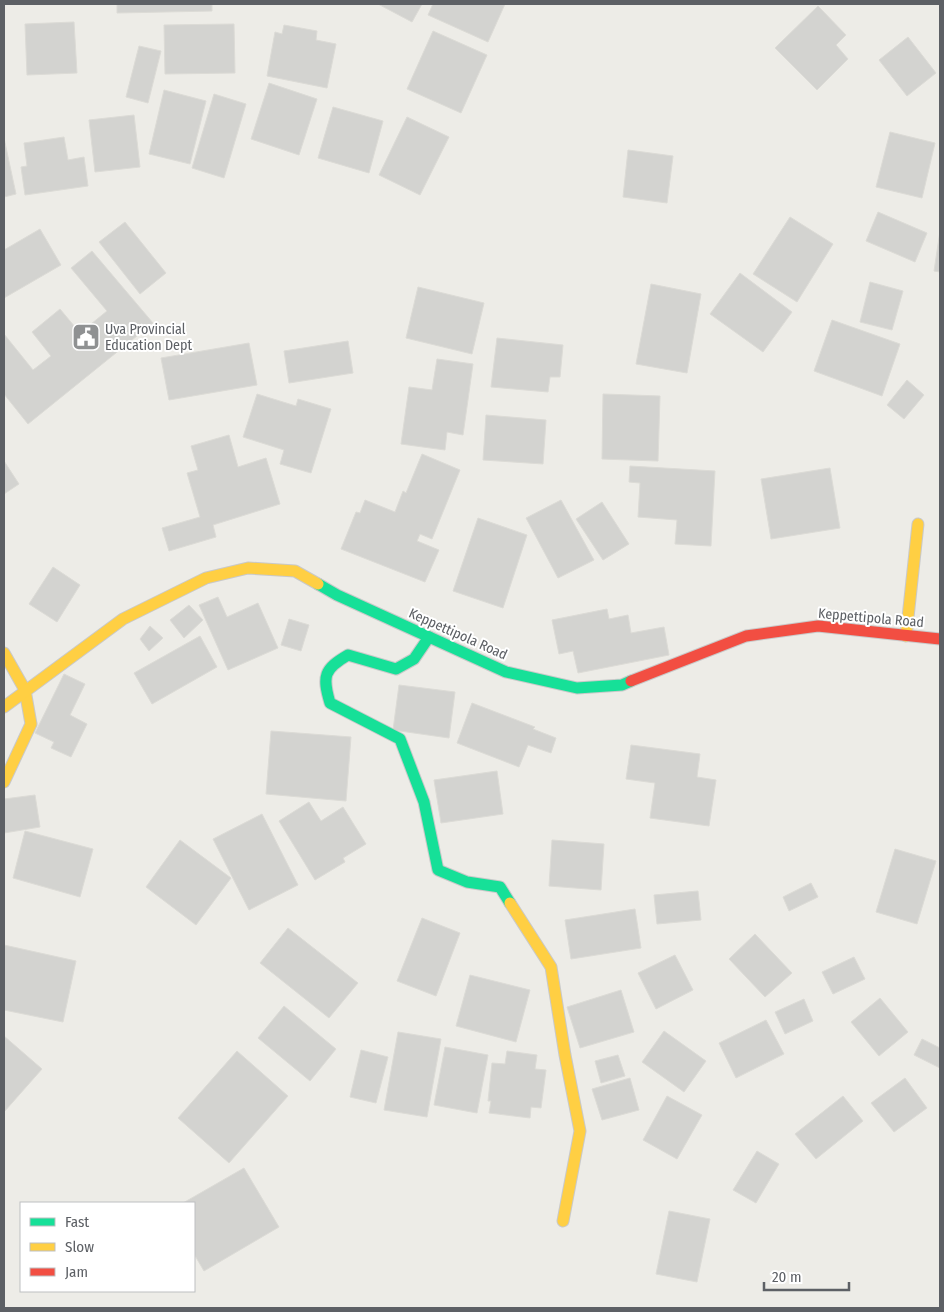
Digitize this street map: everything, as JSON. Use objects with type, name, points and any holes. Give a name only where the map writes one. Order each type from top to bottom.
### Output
[{"type":"street","points":[[906,636],[918,524]]},
{"type":"street","name":"Keppettipola Road","points":[[4,706],[123,618],[206,578],[248,568],[295,571],[337,596],[506,672],[577,688],[622,685],[746,636],[818,626],[940,639]]},
{"type":"street","points":[[429,638],[414,659],[396,669],[348,655],[331,665],[324,684],[330,703],[400,739],[424,802],[438,870],[467,882],[500,887],[551,966],[565,1056],[580,1131],[563,1221]]},
{"type":"street","points":[[4,653],[25,690],[31,724],[4,782]]},
{"type":"building","points":[[117,4],[212,4],[212,11],[117,13]]},
{"type":"building","points":[[378,4],[422,4],[412,22]]},
{"type":"building","points":[[433,4],[505,4],[488,42],[428,15]]},
{"type":"building","points":[[818,6],[846,35],[836,45],[848,59],[817,90],[775,48]]},
{"type":"building","points":[[74,22],[77,73],[27,75],[25,24]]},
{"type":"building","points":[[234,24],[235,73],[165,74],[164,25]]},
{"type":"building","points":[[284,25],[317,31],[316,40],[336,44],[327,88],[267,76],[275,32],[282,34]]},
{"type":"building","points":[[433,31],[487,55],[461,113],[407,89]]},
{"type":"building","points":[[908,37],[936,73],[907,96],[879,60]]},
{"type":"building","points":[[139,46],[161,51],[148,103],[126,97]]},
{"type":"building","points":[[269,83],[317,99],[299,155],[251,139]]},
{"type":"building","points":[[164,90],[206,101],[190,164],[149,154]]},
{"type":"building","points":[[214,94],[246,104],[224,178],[192,168]]},
{"type":"building","points":[[333,107],[383,121],[369,173],[318,158]]},
{"type":"building","points":[[134,115],[140,167],[95,172],[89,120]]},
{"type":"building","points":[[407,117],[449,137],[420,195],[379,175]]},
{"type":"building","points":[[890,132],[935,143],[922,198],[876,187]]},
{"type":"building","points":[[64,137],[68,160],[84,157],[88,186],[25,195],[21,167],[27,166],[24,143]]},
{"type":"building","points":[[4,138],[16,194],[4,197]]},
{"type":"building","points":[[628,150],[673,156],[667,203],[623,197]]},
{"type":"building","points":[[878,212],[927,233],[915,262],[866,241]]},
{"type":"building","points":[[790,217],[833,244],[797,302],[753,274]]},
{"type":"building","points":[[125,222],[166,273],[140,294],[99,242]]},
{"type":"building","points":[[40,229],[61,265],[4,298],[4,250]]},
{"type":"building","points":[[940,231],[940,272],[934,271]]},
{"type":"building","name":"Uva Provincial Education Dept","points":[[92,251],[153,323],[28,424],[4,394],[4,334],[33,370],[51,356],[32,332],[60,309],[80,333],[107,311],[71,268]]},
{"type":"building","points":[[740,273],[792,312],[763,352],[710,314]]},
{"type":"building","points":[[870,282],[903,291],[892,330],[860,322]]},
{"type":"building","points":[[651,284],[701,294],[687,373],[636,364]]},
{"type":"building","points":[[418,287],[484,303],[472,354],[406,338]]},
{"type":"building","points":[[832,320],[900,344],[882,396],[814,371]]},
{"type":"building","points":[[497,338],[563,345],[560,377],[550,377],[548,392],[491,387]]},
{"type":"building","points":[[348,341],[353,373],[289,383],[284,351]]},
{"type":"building","points":[[249,343],[257,385],[169,400],[161,358]]},
{"type":"building","points":[[437,359],[473,364],[463,435],[447,432],[445,450],[401,444],[409,387],[432,390]]},
{"type":"building","points":[[907,380],[924,395],[904,419],[887,405]]},
{"type":"building","points":[[257,394],[296,406],[298,399],[331,409],[311,473],[280,464],[284,450],[243,437]]},
{"type":"building","points":[[603,394],[660,396],[658,461],[602,459]]},
{"type":"building","points":[[486,415],[546,420],[543,464],[483,460]]},
{"type":"building","points":[[229,435],[238,467],[266,458],[280,504],[213,525],[216,537],[169,551],[162,528],[200,517],[187,473],[198,470],[191,446]]},
{"type":"building","points":[[422,454],[460,470],[432,539],[420,534],[417,541],[439,550],[425,582],[341,549],[356,512],[360,513],[365,500],[395,512],[403,491],[406,493]]},
{"type":"building","points":[[4,461],[19,484],[4,494]]},
{"type":"building","points":[[630,466],[715,471],[711,546],[675,544],[677,520],[638,517],[640,483],[629,482]]},
{"type":"building","points":[[830,468],[840,528],[771,539],[761,479]]},
{"type":"building","points":[[561,500],[594,560],[558,578],[526,518]]},
{"type":"building","points":[[602,502],[629,544],[603,560],[576,519]]},
{"type":"building","points":[[478,518],[527,535],[503,608],[453,591]]},
{"type":"building","points":[[53,567],[80,585],[57,622],[29,604]]},
{"type":"building","points":[[218,597],[227,617],[258,603],[278,648],[228,670],[199,605]]},
{"type":"building","points":[[189,605],[203,620],[184,638],[170,620]]},
{"type":"building","points":[[607,609],[609,619],[628,615],[631,633],[664,627],[669,655],[578,673],[573,651],[559,654],[552,620]]},
{"type":"building","points":[[289,619],[309,625],[301,651],[281,645]]},
{"type":"building","points":[[150,626],[163,638],[149,651],[140,639]]},
{"type":"building","points":[[200,636],[217,667],[152,704],[134,673]]},
{"type":"building","points":[[64,674],[85,684],[70,715],[87,724],[71,757],[51,748],[54,742],[35,733]]},
{"type":"building","points":[[399,685],[455,692],[449,738],[393,730]]},
{"type":"building","points":[[472,703],[535,727],[533,729],[556,738],[551,753],[528,745],[519,767],[457,743]]},
{"type":"building","points":[[271,731],[351,737],[346,801],[266,794]]},
{"type":"building","points":[[631,745],[700,754],[697,777],[716,780],[709,826],[650,818],[655,783],[626,779]]},
{"type":"building","points":[[497,771],[503,814],[441,823],[434,780]]},
{"type":"building","points":[[35,795],[40,827],[4,833],[4,799]]},
{"type":"building","points":[[309,802],[321,821],[343,807],[366,844],[343,858],[345,862],[315,880],[279,821]]},
{"type":"building","points":[[262,814],[298,885],[249,910],[213,839]]},
{"type":"building","points":[[25,831],[93,849],[80,897],[13,878]]},
{"type":"building","points":[[180,840],[231,878],[196,925],[146,887]]},
{"type":"building","points":[[552,840],[604,844],[601,890],[549,886]]},
{"type":"building","points":[[895,849],[936,861],[917,924],[876,912]]},
{"type":"building","points":[[811,883],[818,897],[789,911],[783,897]]},
{"type":"building","points":[[698,891],[701,920],[657,924],[654,895]]},
{"type":"building","points":[[635,909],[641,948],[571,959],[565,920]]},
{"type":"building","points":[[422,918],[460,933],[436,996],[397,981]]},
{"type":"building","points":[[288,928],[358,983],[329,1018],[260,963]]},
{"type":"building","points":[[755,934],[792,973],[765,997],[729,959]]},
{"type":"building","points":[[4,945],[76,961],[63,1022],[4,1010]]},
{"type":"building","points":[[675,955],[693,990],[656,1009],[638,973]]},
{"type":"building","points":[[854,957],[865,979],[833,994],[822,972]]},
{"type":"building","points":[[470,975],[530,990],[516,1042],[456,1026]]},
{"type":"building","points":[[621,990],[634,1032],[580,1048],[567,1007]]},
{"type":"building","points":[[880,998],[908,1032],[879,1056],[851,1022]]},
{"type":"building","points":[[804,999],[813,1021],[785,1034],[775,1012]]},
{"type":"building","points":[[284,1006],[336,1049],[310,1081],[258,1038]]},
{"type":"building","points":[[766,1020],[784,1054],[736,1078],[719,1043]]},
{"type":"building","points":[[664,1031],[706,1061],[684,1092],[642,1062]]},
{"type":"building","points":[[398,1032],[441,1039],[427,1117],[384,1110]]},
{"type":"building","points":[[4,1036],[42,1069],[4,1112]]},
{"type":"building","points":[[922,1039],[940,1048],[940,1068],[914,1055]]},
{"type":"building","points":[[445,1047],[488,1055],[477,1113],[434,1105]]},
{"type":"building","points":[[361,1050],[388,1057],[376,1103],[350,1097]]},
{"type":"building","points":[[237,1051],[288,1096],[229,1163],[178,1118]]},
{"type":"building","points":[[507,1051],[537,1055],[535,1069],[546,1070],[541,1108],[531,1107],[530,1118],[489,1113],[491,1101],[488,1101],[492,1063],[505,1064]]},
{"type":"building","points":[[618,1055],[625,1076],[601,1083],[595,1061]]},
{"type":"building","points":[[630,1078],[639,1110],[602,1120],[592,1089]]},
{"type":"building","points":[[905,1078],[927,1108],[894,1132],[871,1103]]},
{"type":"building","points":[[667,1096],[702,1115],[677,1159],[643,1140]]},
{"type":"building","points":[[843,1096],[863,1121],[816,1159],[795,1134]]},
{"type":"building","points":[[757,1151],[779,1164],[756,1203],[733,1190]]},
{"type":"building","points":[[244,1168],[279,1227],[204,1271],[195,1256],[195,1202],[185,1202]]},
{"type":"building","points":[[669,1211],[710,1219],[697,1282],[656,1274]]},
{"type":"traffic: fast","points":[[318,584],[337,595],[506,672],[577,688],[622,685],[631,681]]},
{"type":"traffic: fast","points":[[429,637],[414,659],[396,669],[348,655],[340,660],[327,674],[326,686],[330,703],[400,739],[424,802],[438,870],[467,882],[500,887],[510,903]]},
{"type":"traffic: slow","points":[[906,636],[918,524]]},
{"type":"traffic: slow","points":[[4,707],[123,619],[206,578],[248,568],[295,571],[318,584]]},
{"type":"traffic: slow","points":[[4,653],[25,690],[31,724],[4,782]]},
{"type":"traffic: slow","points":[[510,903],[551,967],[565,1055],[580,1131],[563,1221]]},
{"type":"traffic: jam","points":[[631,681],[746,636],[818,626],[940,639]]},
{"type":"place","name":"Uva Provincial Education Dept","points":[[86,337]]}]
